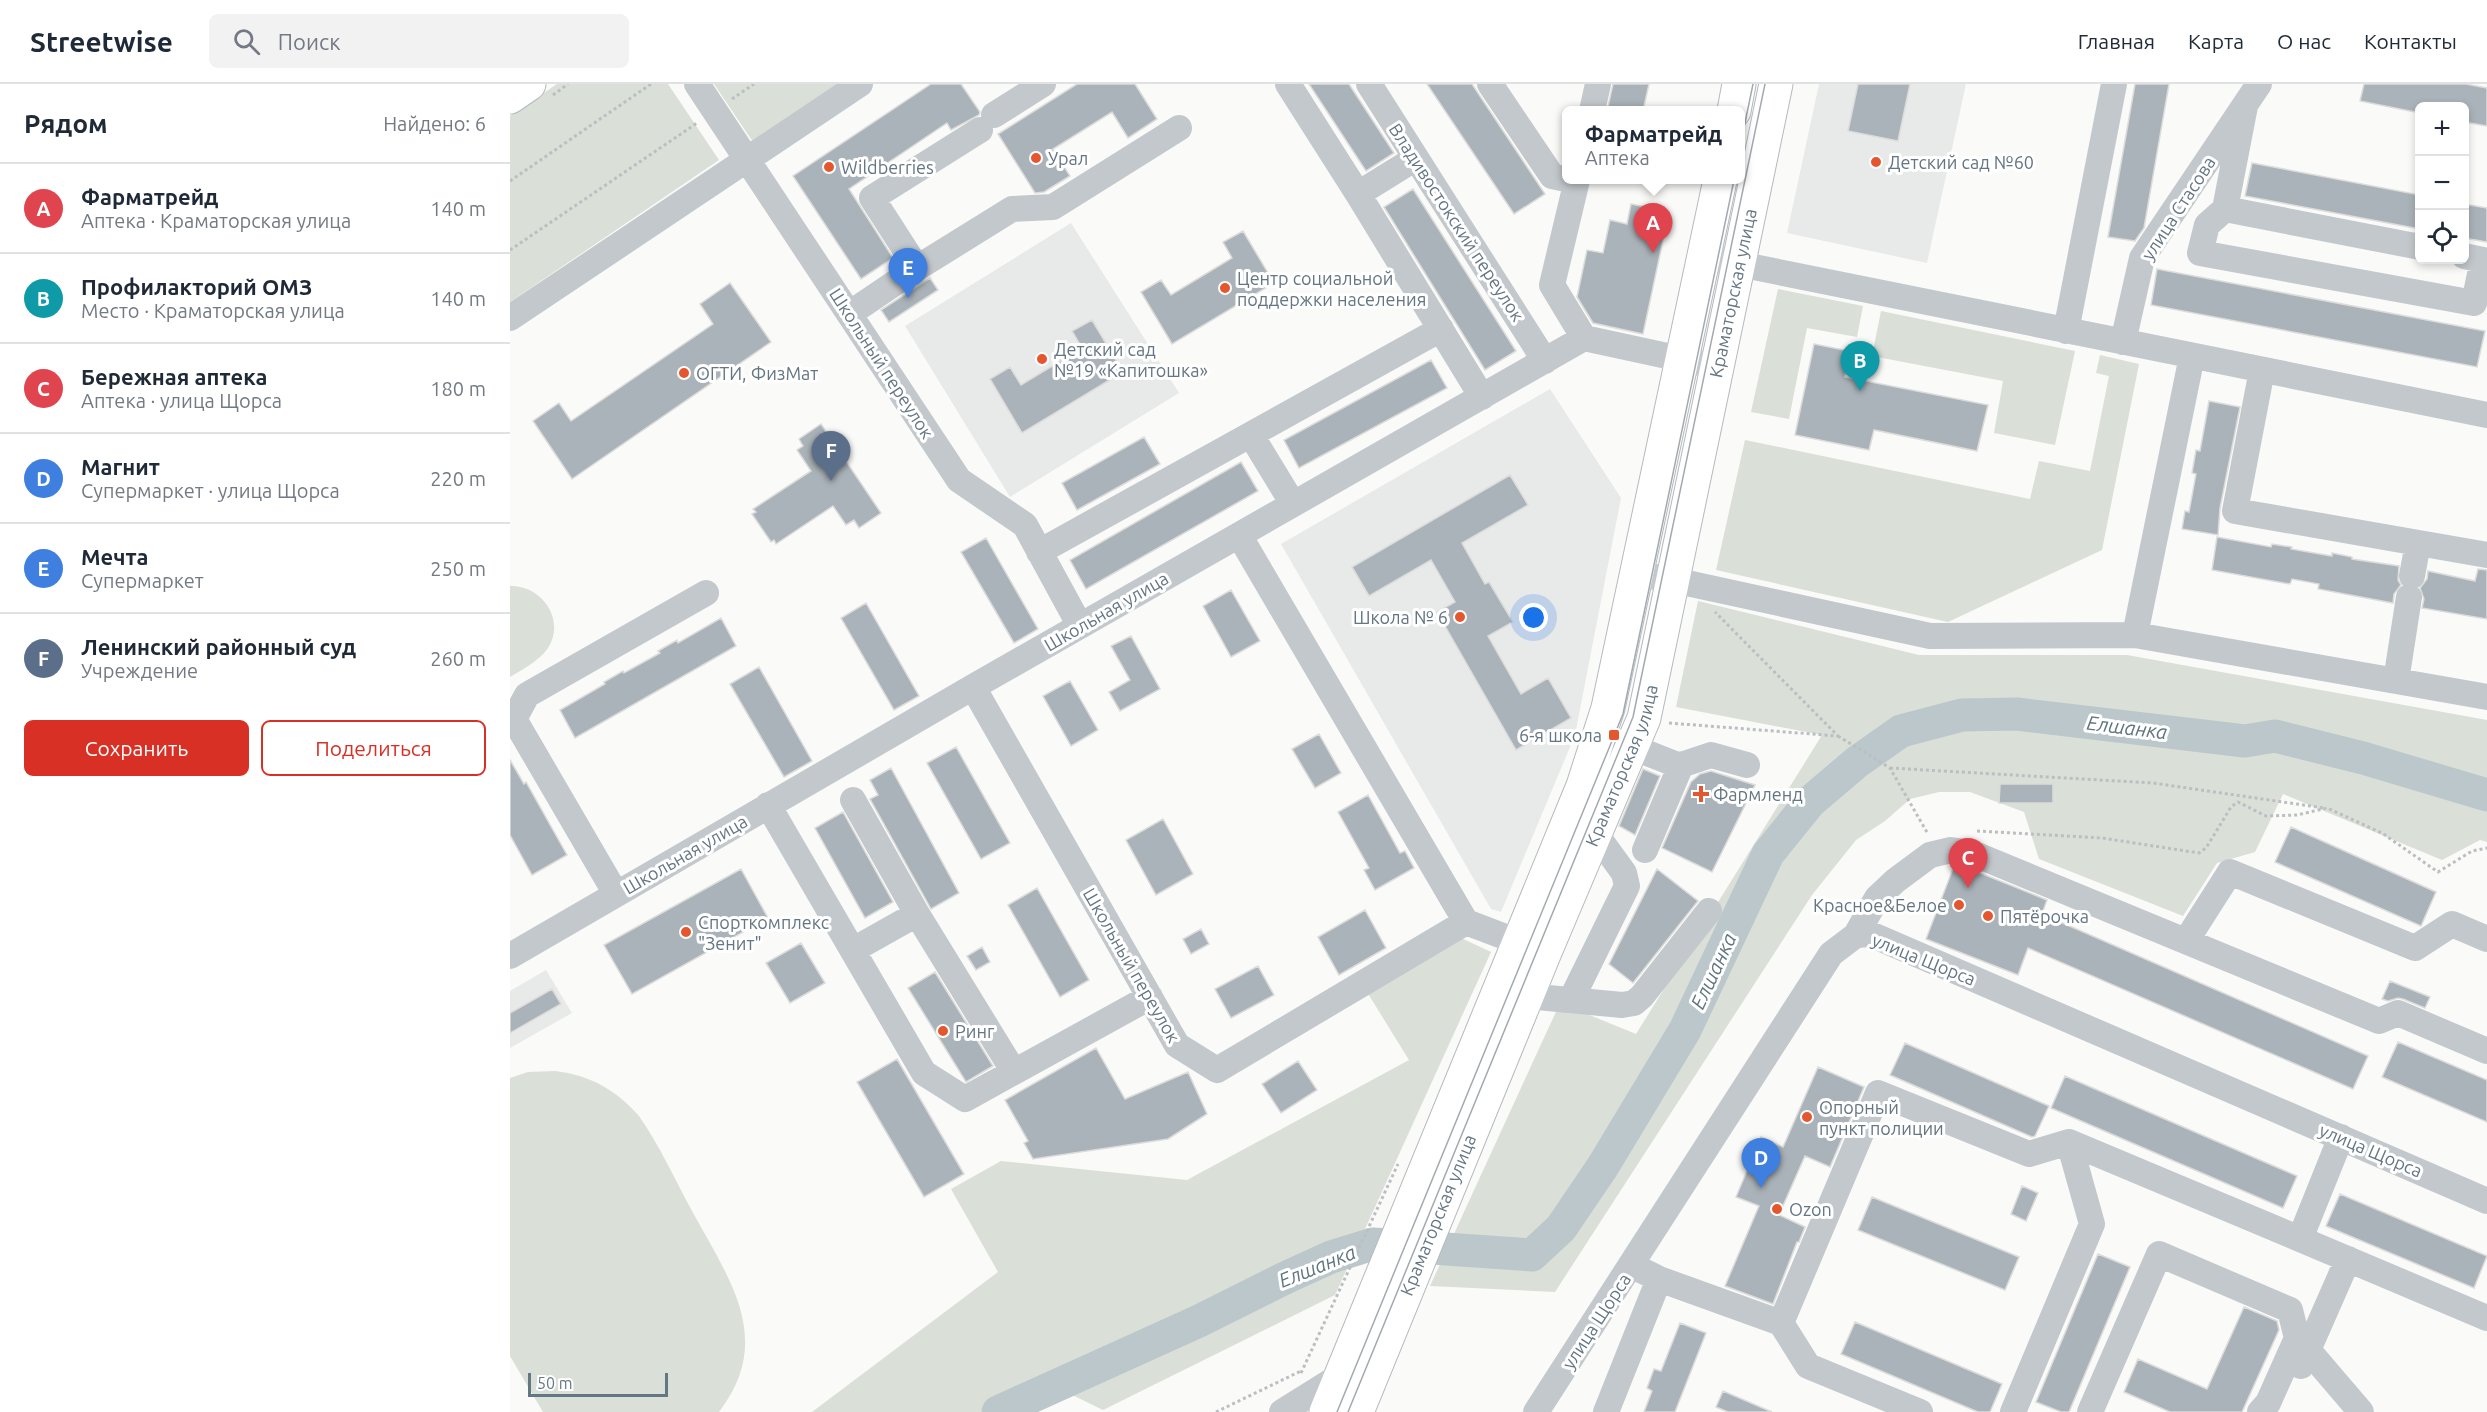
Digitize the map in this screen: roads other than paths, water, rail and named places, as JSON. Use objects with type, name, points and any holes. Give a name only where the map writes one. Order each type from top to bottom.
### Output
[{"type":"main road","points":[[510,97],[529,84]]},
{"type":"main road","points":[[1735,106],[1739,84]]},
{"type":"main road","name":"Краматорская улица","points":[[1532,948],[1595,833],[1644,718],[1679,581],[1718,367],[1776,84]]},
{"type":"main road","name":"Краматорская улица","points":[[1326,1412],[1342,1375],[1393,1286],[1511,1011],[1532,948],[1608,708],[1719,184]]},
{"type":"main road","name":"Краматорская улица","points":[[1357,1412],[1380,1352],[1393,1286]]},
{"type":"street","name":"Школьный переулок","points":[[697,84],[959,480],[1025,525],[1080,626]]},
{"type":"street","points":[[510,318],[860,84]]},
{"type":"street","points":[[917,268],[872,198],[1043,84]]},
{"type":"street","points":[[1288,84],[1482,397]]},
{"type":"street","name":"Владивостокский переулок","points":[[1369,84],[1545,361]]},
{"type":"street","points":[[1490,84],[1552,176],[1562,178]]},
{"type":"street","points":[[1593,106],[1598,84]]},
{"type":"street","points":[[2066,331],[2114,84]]},
{"type":"street","name":"улица Стасова","points":[[2123,342],[2142,258],[2259,84]]},
{"type":"street","points":[[2245,106],[2225,209],[2207,225],[2200,253],[2474,303],[2483,260],[2469,257]]},
{"type":"street","points":[[849,314],[917,268],[1012,209],[1053,207],[1179,128]]},
{"type":"street","points":[[1358,194],[1416,158]]},
{"type":"street","points":[[1571,184],[1552,285],[1584,338],[1718,367]]},
{"type":"street","points":[[2225,209],[2415,246]]},
{"type":"street","points":[[1704,257],[2487,415]]},
{"type":"street","points":[[1040,552],[1441,329]]},
{"type":"street","name":"Школьная улица","points":[[510,956],[973,687],[1584,338]]},
{"type":"street","points":[[2135,634],[2192,356]]},
{"type":"street","points":[[2262,370],[2235,511],[2487,555]]},
{"type":"street","points":[[1251,435],[1293,504]]},
{"type":"street","points":[[1239,535],[1466,922],[1532,948]]},
{"type":"street","points":[[2396,681],[2418,543]]},
{"type":"street","points":[[1636,574],[1679,581],[1929,636],[2135,634],[2487,697]]},
{"type":"street","points":[[616,894],[514,719],[527,695],[706,593]]},
{"type":"street","name":"Школьный переулок","points":[[973,687],[1177,1045],[1217,1070],[1466,922]]},
{"type":"street","points":[[1632,747],[1681,765],[1711,755],[1747,765]]},
{"type":"street","points":[[1646,850],[1681,765]]},
{"type":"street","points":[[854,800],[917,914],[1014,1072]]},
{"type":"street","points":[[768,805],[924,1073],[965,1099],[1150,997]]},
{"type":"street","points":[[1570,1000],[1628,886],[1624,873],[1595,833]]},
{"type":"street","points":[[1856,935],[1878,898],[1895,881],[1930,855],[1951,850],[1971,853],[2379,1021],[2398,1013],[2487,1051]]},
{"type":"street","points":[[2186,941],[2230,872],[2415,948],[2451,924],[2487,939]]},
{"type":"street","points":[[1511,1011],[1570,1000],[1622,1005],[1634,1003],[1709,911]]},
{"type":"street","points":[[852,950],[917,914]]},
{"type":"street","name":"улица Щорса","points":[[1536,1412],[1831,954],[1856,935],[1870,934],[2487,1200]]},
{"type":"street","points":[[1781,1323],[1878,1093],[2029,1154],[2069,1142],[2487,1318]]},
{"type":"street","points":[[2300,1239],[2341,1137]]},
{"type":"street","points":[[2013,1412],[2092,1224],[2069,1142]]},
{"type":"street","points":[[2090,1412],[2159,1254],[2290,1310],[2297,1338],[2268,1403],[2260,1412]]},
{"type":"street","points":[[2281,1412],[2348,1259]]},
{"type":"street","points":[[1631,1265],[1659,1279],[1781,1323],[1808,1366],[1920,1412]]},
{"type":"street","points":[[1606,1412],[1659,1279]]},
{"type":"street","points":[[2308,1350],[2361,1412]]},
{"type":"street","points":[[1282,1412],[1380,1352]]},
{"type":"waterway","name":"Елшанка","points":[[998,1412],[1199,1321],[1331,1257],[1373,1244],[1532,1255],[1561,1228],[1603,1166],[1685,1030],[1768,854],[1810,802],[1857,762],[1901,731],[1962,715],[2017,714],[2245,741],[2275,736],[2363,758],[2487,795]]},
{"type":"tram line","points":[[1745,123],[1753,84]]},
{"type":"tram line","points":[[1745,180],[1765,84]]},
{"type":"tram line","points":[[1337,1412],[1623,714],[1733,184]]},
{"type":"tram line","points":[[1348,1412],[1633,717],[1744,184]]},
{"type":"place","name":"Урал","points":[[1036,158]]},
{"type":"place","name":"Детский сад №60","points":[[1876,162]]},
{"type":"place","name":"Wildberries","points":[[829,167]]},
{"type":"place","name":"Фарматрейд","points":[[1653,253]]},
{"type":"place","name":"Центр социальной поддержки населения","points":[[1225,288]]},
{"type":"place","name":"Мечта","points":[[908,298]]},
{"type":"place","name":"Детский сад №19 «Капитошка»","points":[[1042,359]]},
{"type":"place","name":"ОГТИ, ФизМат","points":[[684,373]]},
{"type":"place","name":"Профилакторий ОМЗ","points":[[1860,391]]},
{"type":"place","name":"Ленинский районный суд","points":[[831,481]]},
{"type":"place","name":"Школа № 6","points":[[1460,617]]},
{"type":"place","name":"6-я школа","points":[[1614,735]]},
{"type":"place","name":"Фармленд","points":[[1701,794]]},
{"type":"place","name":"Бережная аптека","points":[[1968,888]]},
{"type":"place","name":"Красное&Белое","points":[[1959,905]]},
{"type":"place","name":"Пятёрочка","points":[[1988,916]]},
{"type":"place","name":"Спорткомплекс \"Зенит\"","points":[[686,932]]},
{"type":"place","name":"Ринг","points":[[943,1031]]},
{"type":"place","name":"Опорный пункт полиции","points":[[1807,1117]]},
{"type":"place","name":"Магнит","points":[[1761,1188]]},
{"type":"place","name":"Ozon","points":[[1777,1209]]}]
